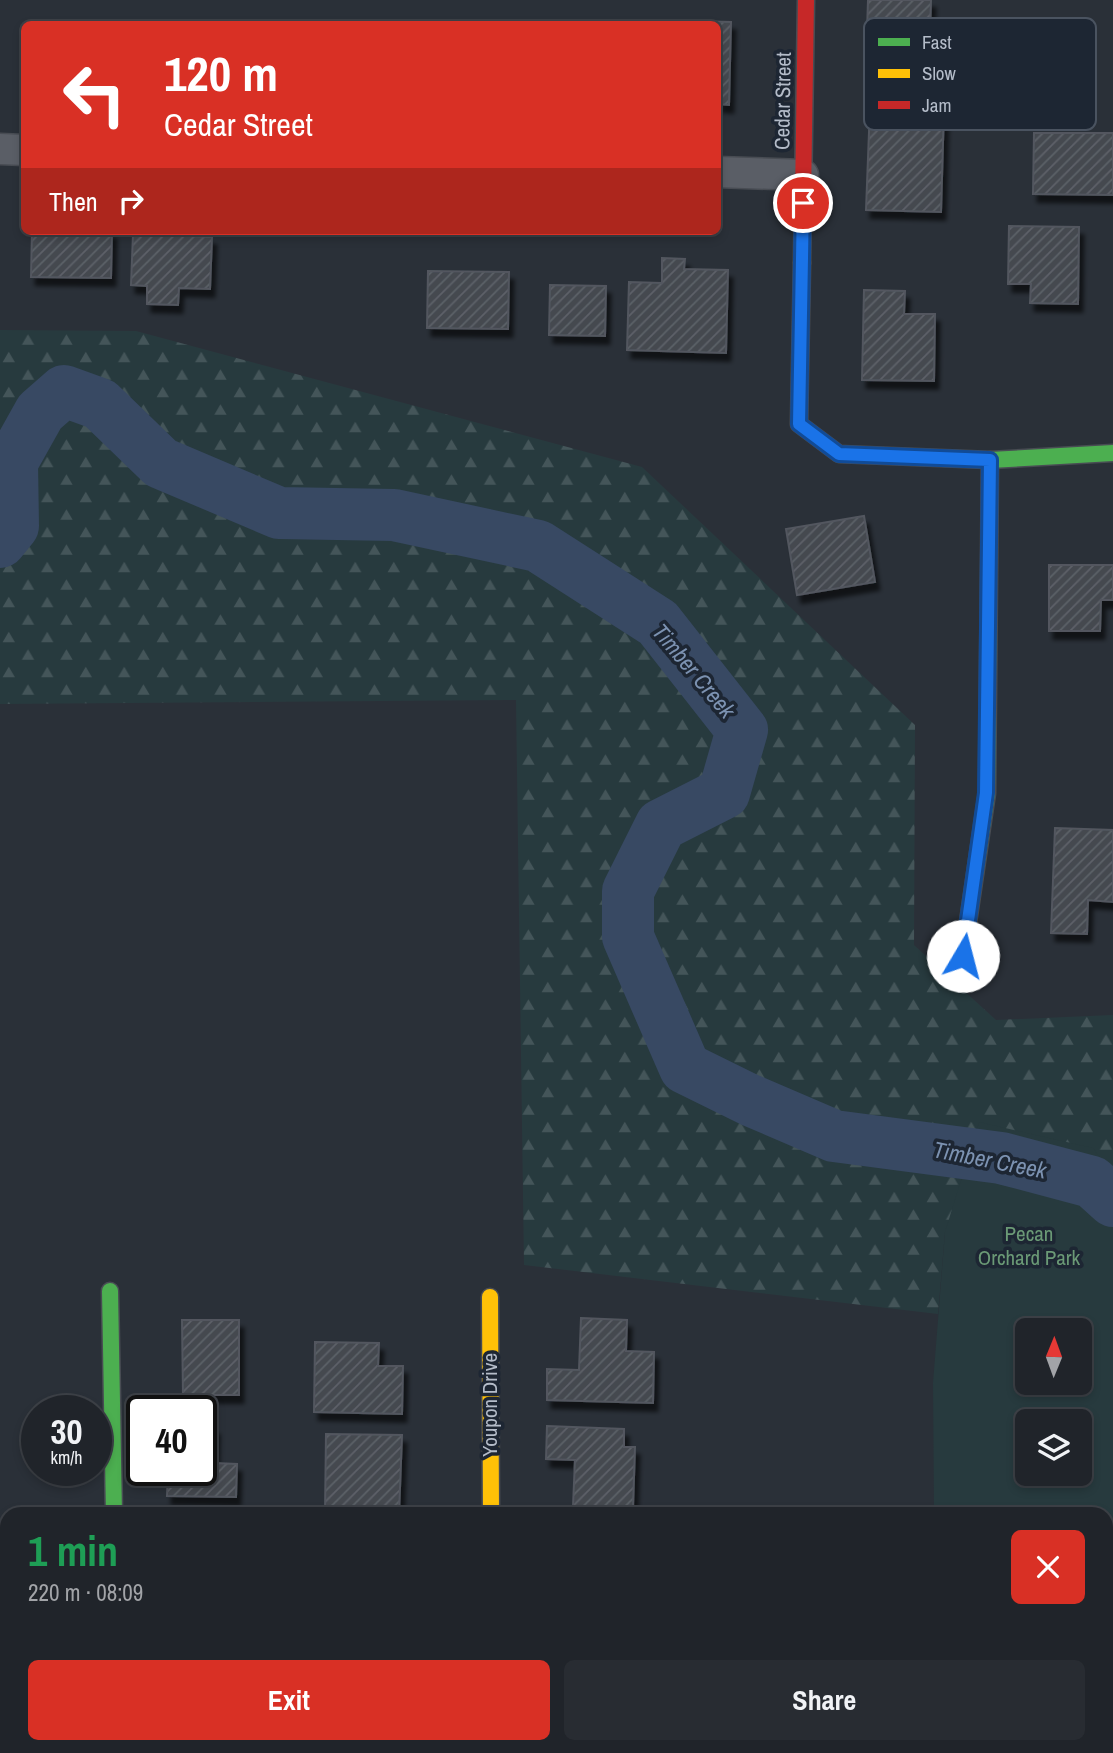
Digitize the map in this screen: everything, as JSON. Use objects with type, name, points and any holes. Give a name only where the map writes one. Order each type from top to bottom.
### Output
[{"type":"street","name":"Cedar Street","points":[[806,0],[799,424],[839,454],[990,460],[1113,453]]},
{"type":"street","points":[[0,149],[21,149]]},
{"type":"street","points":[[721,172],[803,175]]},
{"type":"street","points":[[963,956],[986,793],[990,460]]},
{"type":"street","points":[[110,1291],[114,1507]]},
{"type":"street","name":"Youpon Drive","points":[[490,1297],[491,1507]]},
{"type":"green space","points":[[0,330],[136,331],[642,467],[915,725],[914,945],[996,1020],[1113,1015],[1113,1176],[1092,1148],[945,1232],[938,1314],[524,1265],[516,700],[0,704]]},
{"type":"green space","name":"Pecan Orchard Park","points":[[979,1122],[1093,1148],[1113,1176],[1113,1507],[934,1507],[933,1383],[945,1232]]},
{"type":"building","points":[[868,0],[931,0],[930,18],[867,18]]},
{"type":"building","points":[[721,22],[731,22],[729,105],[721,104]]},
{"type":"building","points":[[869,130],[943,130],[941,212],[866,210]]},
{"type":"building","points":[[1034,133],[1113,133],[1113,195],[1033,194]]},
{"type":"building","points":[[1009,226],[1079,227],[1078,304],[1030,303],[1031,284],[1008,284]]},
{"type":"building","points":[[32,235],[112,235],[111,278],[31,277]]},
{"type":"building","points":[[133,235],[212,237],[210,289],[179,288],[178,305],[147,304],[147,286],[131,285]]},
{"type":"building","points":[[662,258],[685,259],[684,269],[728,270],[726,353],[627,350],[629,282],[662,283]]},
{"type":"building","points":[[428,271],[509,272],[508,329],[427,328]]},
{"type":"building","points":[[550,285],[606,286],[605,336],[549,335]]},
{"type":"building","points":[[864,290],[905,291],[904,314],[935,314],[934,381],[862,380]]},
{"type":"building","points":[[864,516],[875,582],[797,595],[786,529]]},
{"type":"building","points":[[1049,565],[1113,565],[1113,600],[1101,600],[1100,631],[1049,631]]},
{"type":"building","points":[[1055,828],[1113,830],[1113,902],[1088,900],[1087,934],[1051,933]]},
{"type":"building","points":[[581,1318],[627,1320],[626,1351],[654,1352],[653,1403],[547,1400],[547,1369],[579,1370]]},
{"type":"building","points":[[182,1320],[239,1320],[239,1395],[183,1395]]},
{"type":"building","points":[[315,1342],[379,1343],[378,1366],[403,1366],[402,1414],[314,1412]]},
{"type":"building","points":[[547,1426],[624,1429],[624,1447],[635,1447],[633,1507],[573,1506],[575,1460],[546,1459]]},
{"type":"building","points":[[326,1434],[402,1435],[399,1507],[325,1507]]},
{"type":"building","points":[[217,1463],[237,1464],[236,1497],[167,1496],[167,1486],[217,1486]]},
{"type":"waterway","name":"Timber Creek","points":[[0,542],[13,526],[12,462],[40,412],[64,391],[100,404],[161,463],[279,513],[394,515],[538,546],[658,623],[742,730],[724,793],[661,825],[628,891],[628,937],[685,1068],[750,1100],[834,1136],[1001,1158],[1092,1182],[1113,1201]]},
{"type":"traffic: fast","points":[[802,263],[799,424],[839,454],[990,460],[1113,453]]},
{"type":"traffic: fast","points":[[963,956],[987,793],[990,460]]},
{"type":"traffic: fast","points":[[110,1291],[114,1507]]},
{"type":"traffic: slow","points":[[490,1297],[491,1507]]},
{"type":"traffic: jam","points":[[802,263],[806,0]]},
{"type":"route","points":[[803,203],[799,424],[839,454],[990,460],[986,793],[963,956]]}]
